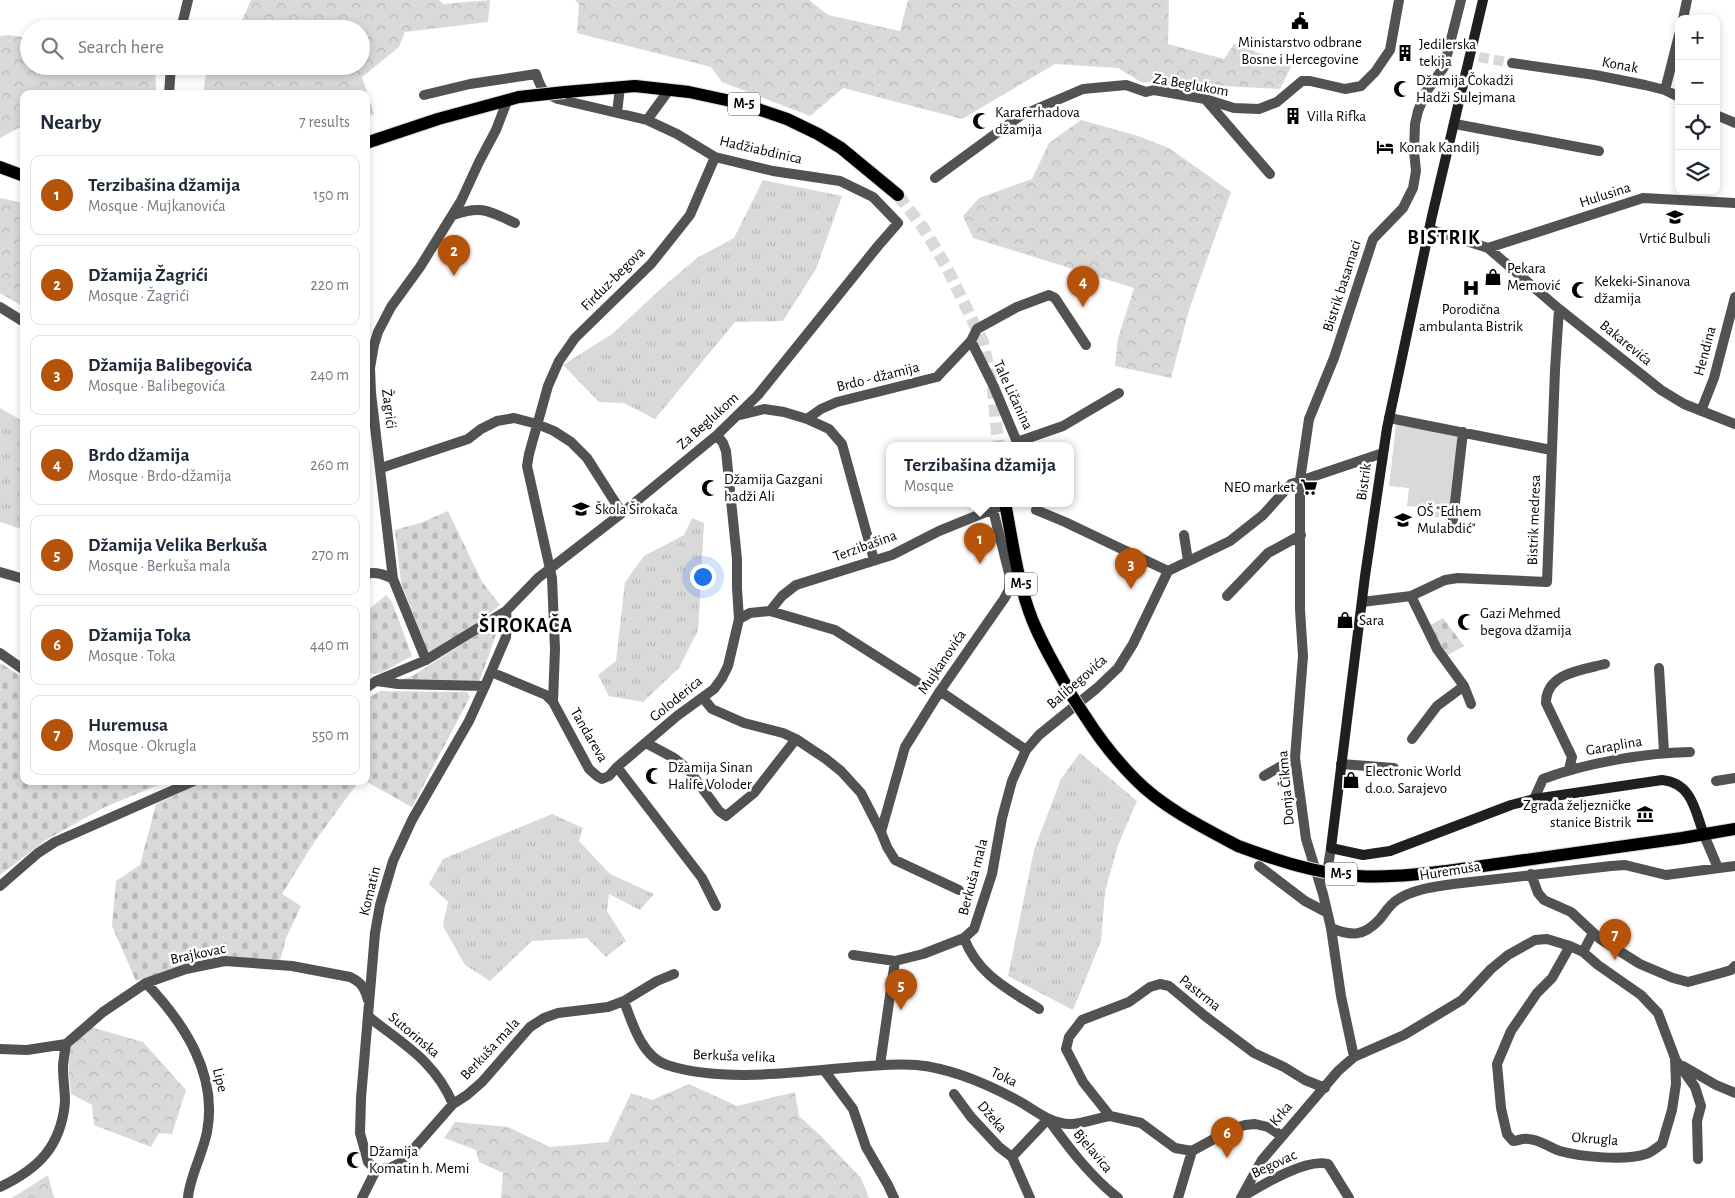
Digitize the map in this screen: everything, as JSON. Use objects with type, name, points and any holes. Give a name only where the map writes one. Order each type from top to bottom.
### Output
[{"type":"main road","name":"Bistrik","points":[[1331,848],[1362,602],[1389,418],[1429,229],[1474,56],[1484,0]]},
{"type":"main road","name":"M-5","points":[[370,142],[438,119],[519,97],[635,86],[689,92],[740,103],[787,119],[841,148],[898,195]]},
{"type":"main road","points":[[0,167],[20,174]]},
{"type":"main road","name":"M-5","points":[[1006,507],[1023,592],[1029,612],[1040,638],[1070,693],[1099,738],[1136,780],[1175,811],[1238,846],[1288,863],[1328,872],[1357,876],[1401,876],[1704,835],[1735,829]]},
{"type":"main road","points":[[1331,848],[1363,855],[1390,852],[1499,808],[1534,799],[1662,780],[1669,780],[1682,786],[1688,792],[1704,835]]},
{"type":"street","points":[[183,20],[188,0]]},
{"type":"street","name":"Za Beglukom","points":[[935,178],[1020,116],[1083,89],[1126,84],[1146,92],[1154,90],[1205,99],[1234,108],[1259,109],[1277,102],[1302,81],[1345,89],[1361,86],[1376,72],[1390,50],[1399,0]]},
{"type":"street","name":"Bistrik basamaci","points":[[1300,480],[1308,418],[1334,358],[1373,239],[1403,208],[1413,188],[1416,171],[1414,152],[1415,124],[1418,111],[1426,92],[1444,67],[1461,0]]},
{"type":"street","points":[[1684,15],[1687,0]]},
{"type":"street","points":[[1665,90],[1675,51]]},
{"type":"street","name":"Konak","points":[[1512,63],[1595,75],[1665,90],[1675,96]]},
{"type":"street","name":"Hadžiabdinica","points":[[424,95],[470,84],[536,74],[542,90],[547,95],[647,120],[677,134],[715,157],[773,170],[840,181],[873,197],[898,223]]},
{"type":"street","points":[[169,90],[170,75]]},
{"type":"street","points":[[617,113],[620,87]]},
{"type":"street","points":[[647,120],[669,90]]},
{"type":"street","points":[[1205,99],[1270,174]]},
{"type":"street","name":"Žagrići","points":[[426,660],[393,579],[370,380],[374,344],[391,307],[420,267],[453,214],[496,130],[506,104],[505,100]]},
{"type":"street","points":[[1720,117],[1735,123]]},
{"type":"street","points":[[1455,124],[1599,151]]},
{"type":"street","name":"Firduz-begova","points":[[551,568],[543,541],[527,466],[548,386],[559,361],[575,338],[651,264],[690,215],[715,157]]},
{"type":"street","name":"Hulusina","points":[[1488,248],[1643,198],[1735,203]]},
{"type":"street","points":[[453,214],[470,209],[480,209],[515,223]]},
{"type":"street","name":"Za Beglukom","points":[[371,682],[426,660],[506,611],[551,568],[717,435],[758,395],[898,223]]},
{"type":"street","name":"Bakarevića","points":[[1429,229],[1488,248],[1559,309],[1660,390],[1684,404],[1735,424]]},
{"type":"street","name":"Brdo - džamija","points":[[807,419],[821,409],[837,402],[937,377],[971,341],[977,329],[1018,307],[1049,296],[1055,298],[1086,345]]},
{"type":"street","name":"Hendina","points":[[1701,411],[1714,378],[1735,297]]},
{"type":"street","points":[[0,308],[20,320]]},
{"type":"street","name":"Bistrik medresa","points":[[1362,602],[1411,596],[1444,580],[1458,578],[1547,582],[1551,450],[1559,309]]},
{"type":"street","name":"Tale Ličanina","points":[[971,341],[994,387],[1017,442],[1064,426],[1119,394]]},
{"type":"street","points":[[740,414],[764,409],[784,412],[807,419],[829,429],[842,444],[874,560]]},
{"type":"street","points":[[381,468],[468,439],[497,420],[514,418],[554,431],[571,442],[587,458],[622,513]]},
{"type":"street","points":[[1389,418],[1551,450]]},
{"type":"street","points":[[1454,520],[1463,432]]},
{"type":"street","name":"Goloderica","points":[[617,767],[677,716],[714,689],[728,666],[739,619],[736,588],[737,559],[726,451],[724,443],[717,435]]},
{"type":"street","points":[[1036,510],[1168,571],[1230,541],[1263,515],[1291,484],[1383,453]]},
{"type":"street","name":"Donja Čikma","points":[[1300,480],[1300,610],[1303,656],[1296,758],[1306,839],[1331,928],[1341,996],[1354,1057]]},
{"type":"street","name":"Terzibašina","points":[[770,611],[782,596],[796,585],[892,555],[939,531],[998,507]]},
{"type":"street","name":"Mujkanovića","points":[[882,832],[905,747],[940,691],[1009,590],[1010,577],[993,510]]},
{"type":"street","points":[[1184,535],[1188,561]]},
{"type":"street","points":[[1226,596],[1268,553],[1301,535]]},
{"type":"street","points":[[551,568],[555,649],[553,702]]},
{"type":"street","name":"Balibegovića","points":[[1026,750],[1039,735],[1097,688],[1118,668],[1133,644],[1168,571]]},
{"type":"street","points":[[0,572],[20,578]]},
{"type":"street","points":[[370,572],[382,574],[393,579]]},
{"type":"street","points":[[1411,596],[1437,649],[1464,686],[1471,704]]},
{"type":"street","name":"Komatin","points":[[376,1170],[368,1162],[360,1133],[361,1098],[375,934],[380,905],[393,861],[412,820],[469,720],[506,637],[506,611]]},
{"type":"street","points":[[739,619],[750,613],[770,611],[835,630],[917,682]]},
{"type":"street","points":[[0,653],[20,667]]},
{"type":"street","name":"Garaplina","points":[[1569,769],[1572,757],[1546,702],[1546,695],[1550,684],[1563,675],[1605,664]]},
{"type":"street","name":"Garaplina","points":[[1659,668],[1664,752]]},
{"type":"street","name":"Tandareva","points":[[491,672],[546,695],[553,702],[589,768],[597,776],[602,779],[609,776],[617,767],[702,878],[716,906]]},
{"type":"street","points":[[371,682],[485,686]]},
{"type":"street","points":[[1412,739],[1437,706],[1464,686]]},
{"type":"street","points":[[940,691],[1026,750]]},
{"type":"street","points":[[703,698],[712,709],[726,716],[744,723],[783,733],[796,739],[840,771],[861,793],[895,860],[959,890]]},
{"type":"street","points":[[646,743],[674,758],[688,769],[719,811],[726,816],[754,793],[796,739]]},
{"type":"street","name":"Berkuša mala","points":[[853,954],[895,962],[923,954],[964,938],[974,929],[984,901],[998,848],[1002,818],[1012,781],[1026,750]]},
{"type":"street","name":"Garaplina","points":[[1534,799],[1542,779],[1569,769],[1664,752],[1690,752]]},
{"type":"street","points":[[1264,776],[1296,758]]},
{"type":"street","points":[[1341,764],[1394,768]]},
{"type":"street","points":[[1716,781],[1735,778]]},
{"type":"street","points":[[0,886],[38,853],[55,842],[185,785]]},
{"type":"street","points":[[1704,835],[1718,868]]},
{"type":"street","name":"Bistrik","points":[[1323,894],[1331,848]]},
{"type":"street","name":"Huremuša","points":[[1331,928],[1347,935],[1370,929],[1396,900],[1416,891],[1445,885],[1625,865],[1666,875],[1735,866]]},
{"type":"street","points":[[1259,866],[1304,901],[1326,912]]},
{"type":"street","points":[[1531,874],[1538,893],[1544,900],[1571,912],[1592,933],[1640,964],[1673,978],[1688,982],[1721,974],[1735,966]]},
{"type":"street","points":[[1583,952],[1592,933]]},
{"type":"street","points":[[964,938],[969,952],[985,972],[997,982],[1040,1009]]},
{"type":"street","name":"Okrugla","points":[[1354,1057],[1404,1035],[1462,1000],[1491,969],[1520,947],[1535,940],[1547,939],[1570,946],[1583,952],[1598,965],[1641,995],[1658,1013],[1668,1036],[1675,1058],[1676,1084],[1672,1110],[1662,1144],[1648,1154],[1636,1156],[1587,1156],[1558,1150],[1527,1138],[1513,1141],[1507,1134],[1500,1108],[1497,1064],[1510,1031],[1537,993],[1552,978],[1570,946]]},
{"type":"street","name":"Brajkovac","points":[[66,1044],[103,1012],[146,983],[186,969],[226,961],[292,966],[350,977],[359,981],[370,1006]]},
{"type":"street","points":[[880,1065],[895,962]]},
{"type":"street","name":"Berkuša mala","points":[[376,1170],[390,1168],[402,1162],[453,1104],[468,1095],[482,1082],[530,1027],[544,1018],[558,1013],[608,1007],[624,1001],[657,981],[674,974]]},
{"type":"street","name":"Lipe","points":[[146,983],[189,1036],[207,1082],[210,1104],[207,1131],[201,1157],[188,1192],[188,1198]]},
{"type":"street","name":"Pastrma","points":[[1110,1116],[1083,1082],[1066,1049],[1069,1037],[1082,1020],[1129,1002],[1150,987],[1160,984],[1169,986],[1254,1054],[1325,1088]]},
{"type":"street","name":"Berkuša velika","points":[[624,1001],[642,1043],[652,1056],[665,1065],[708,1073],[767,1074],[880,1065]]},
{"type":"street","name":"Sutorinska","points":[[369,1017],[419,1056],[443,1083],[453,1104]]},
{"type":"street","points":[[0,1049],[27,1050],[66,1044],[63,1065],[65,1103],[56,1138],[44,1158],[30,1171],[0,1187]]},
{"type":"street","name":"Krka","points":[[1241,1198],[1256,1168],[1338,1072],[1354,1057]]},
{"type":"street","points":[[1675,1058],[1687,1069],[1735,1093]]},
{"type":"street","points":[[1675,1058],[1695,1087],[1701,1106],[1697,1121],[1698,1158]]},
{"type":"street","name":"Toka","points":[[880,1065],[916,1065],[948,1071],[986,1084],[1018,1100],[1048,1119],[1069,1124],[1110,1116],[1141,1123],[1176,1148],[1192,1151]]},
{"type":"street","points":[[824,1070],[853,1109],[866,1147],[894,1198]]},
{"type":"street","name":"Džeka","points":[[954,1094],[971,1117],[993,1141],[1012,1157],[1030,1198]]},
{"type":"street","points":[[1012,1157],[1048,1119]]},
{"type":"street","name":"Bjelavica","points":[[1048,1119],[1067,1146],[1104,1188],[1118,1198]]},
{"type":"street","points":[[1178,1198],[1192,1151],[1232,1129],[1245,1125],[1255,1124],[1268,1127],[1282,1136]]},
{"type":"street","name":"Begovac","points":[[1241,1198],[1276,1178],[1321,1162],[1328,1164],[1349,1198]]},
{"type":"street","points":[[362,1198],[376,1170]]},
{"type":"green space","points":[[251,0],[439,0],[443,4],[490,0],[488,22],[405,32],[399,47],[370,71],[370,20],[242,20]]},
{"type":"green space","points":[[575,0],[809,0],[828,15],[900,31],[908,0],[1167,0],[1169,1],[1168,44],[1224,59],[1234,44],[1292,65],[1280,89],[1141,82],[1118,68],[1055,64],[962,119],[843,88],[810,116],[722,82],[711,67],[577,33],[579,4]]},
{"type":"green space","points":[[0,36],[20,37],[20,75],[155,75],[156,90],[20,90],[20,127],[0,138]]},
{"type":"green space","points":[[206,75],[364,75],[362,77],[366,90],[204,90]]},
{"type":"green space","points":[[370,102],[374,114],[370,116]]},
{"type":"green space","points":[[1081,120],[1138,136],[1169,148],[1231,192],[1189,310],[1171,378],[1115,366],[1118,338],[1134,288],[973,238],[963,216],[979,198],[1032,179],[1049,143]]},
{"type":"green space","points":[[763,180],[842,196],[816,269],[783,321],[735,322],[655,419],[624,403],[599,402],[563,365],[612,334],[697,258],[734,238]]},
{"type":"green space","points":[[0,198],[20,202],[20,305],[0,293]]},
{"type":"green space","points":[[0,408],[20,420],[20,529],[0,522]]},
{"type":"green space","points":[[1396,425],[1461,436],[1452,519],[1430,516],[1430,508],[1407,506],[1409,488],[1389,486]]},
{"type":"green space","points":[[448,511],[482,582],[500,605],[479,622],[431,652],[427,650],[401,583],[395,530],[423,522]]},
{"type":"green space","points":[[692,518],[704,523],[698,630],[679,668],[643,702],[609,696],[598,675],[616,661],[625,582],[644,556],[684,535]]},
{"type":"green space","points":[[386,595],[392,602],[412,656],[381,673],[370,674],[370,609]]},
{"type":"green space","points":[[1443,618],[1464,646],[1446,656],[1429,626]]},
{"type":"green space","points":[[495,626],[498,629],[478,685],[398,681],[414,675],[489,627]]},
{"type":"green space","points":[[0,663],[20,676],[20,785],[158,785],[105,807],[46,840],[0,875]]},
{"type":"green space","points":[[380,691],[467,692],[470,697],[412,807],[370,784],[370,697]]},
{"type":"green space","points":[[1080,753],[1137,801],[1118,845],[1105,892],[1101,941],[1073,1010],[1008,976],[1034,850],[1061,779]]},
{"type":"green space","points":[[197,785],[356,785],[315,841],[282,894],[301,906],[286,938],[280,961],[218,957],[136,981],[112,926],[116,881],[140,865],[156,804]]},
{"type":"green space","points":[[552,814],[583,828],[579,841],[610,874],[654,894],[640,910],[609,894],[607,911],[626,941],[606,957],[587,938],[532,941],[490,981],[465,965],[443,926],[448,902],[429,884],[443,859]]},
{"type":"green space","points":[[84,1025],[143,1042],[186,1090],[172,1134],[159,1133],[151,1147],[94,1125],[92,1105],[71,1094],[67,1049]]},
{"type":"green space","points":[[689,1084],[737,1106],[795,1092],[799,1116],[861,1178],[869,1198],[501,1198],[503,1173],[479,1162],[476,1150],[444,1138],[455,1122],[508,1127],[550,1147],[608,1142],[631,1093],[652,1100]]},
{"type":"green space","points":[[48,1175],[54,1198],[12,1198]]},
{"type":"tunnel","points":[[1479,57],[1512,63]]},
{"type":"tunnel","points":[[898,195],[924,229],[946,266],[983,342],[993,388],[998,442]]},
{"type":"place","name":"Ministarstvo odbrane Bosne i Hercegovine","points":[[1300,21]]},
{"type":"place","name":"Jedilerska tekija","points":[[1405,53]]},
{"type":"place","name":"Džamija Čokadži Hadži Sulejmana","points":[[1402,89]]},
{"type":"place","name":"Villa Rifka","points":[[1293,116]]},
{"type":"place","name":"Karaferhadova džamija","points":[[981,121]]},
{"type":"place","name":"Konak Kandilj","points":[[1385,147]]},
{"type":"place","name":"Vrtić Bulbuli","points":[[1675,217]]},
{"type":"place","name":"Džamija Žagrići","points":[[454,276]]},
{"type":"place","name":"Pekara Memović","points":[[1493,277]]},
{"type":"place","name":"Porodična ambulanta Bistrik","points":[[1471,288]]},
{"type":"place","name":"Kekeki-Sinanova džamija","points":[[1580,290]]},
{"type":"place","name":"Brdo džamija","points":[[1083,307]]},
{"type":"place","name":"NEO market","points":[[1309,487]]},
{"type":"place","name":"Džamija Gazgani hadži Ali","points":[[710,488]]},
{"type":"place","name":"Škola Širokača","points":[[581,509]]},
{"type":"place","name":"OŠ \"Edhem Mulabdić\"","points":[[1403,520]]},
{"type":"place","name":"Terzibašina džamija","points":[[980,564]]},
{"type":"place","name":"Džamija Balibegovića","points":[[1131,589]]},
{"type":"place","name":"Sara","points":[[1345,620]]},
{"type":"place","name":"Gazi Mehmed begova džamija","points":[[1466,622]]},
{"type":"place","name":"Džamija Sinan Halife Voloder","points":[[654,776]]},
{"type":"place","name":"Electronic World d.o.o. Sarajevo","points":[[1351,780]]},
{"type":"place","name":"Zgrada željezničke stanice Bistrik","points":[[1645,814]]},
{"type":"place","name":"Huremusa","points":[[1615,960]]},
{"type":"place","name":"Džamija Velika Berkuša","points":[[901,1010]]},
{"type":"place","name":"Džamija Toka","points":[[1227,1158]]},
{"type":"place","name":"Džamija Komatin h. Memi","points":[[355,1160]]},
{"type":"district","name":"BISTRIK","points":[[1444,238]]},
{"type":"district","name":"ŠIROKAČA","points":[[526,626]]}]
